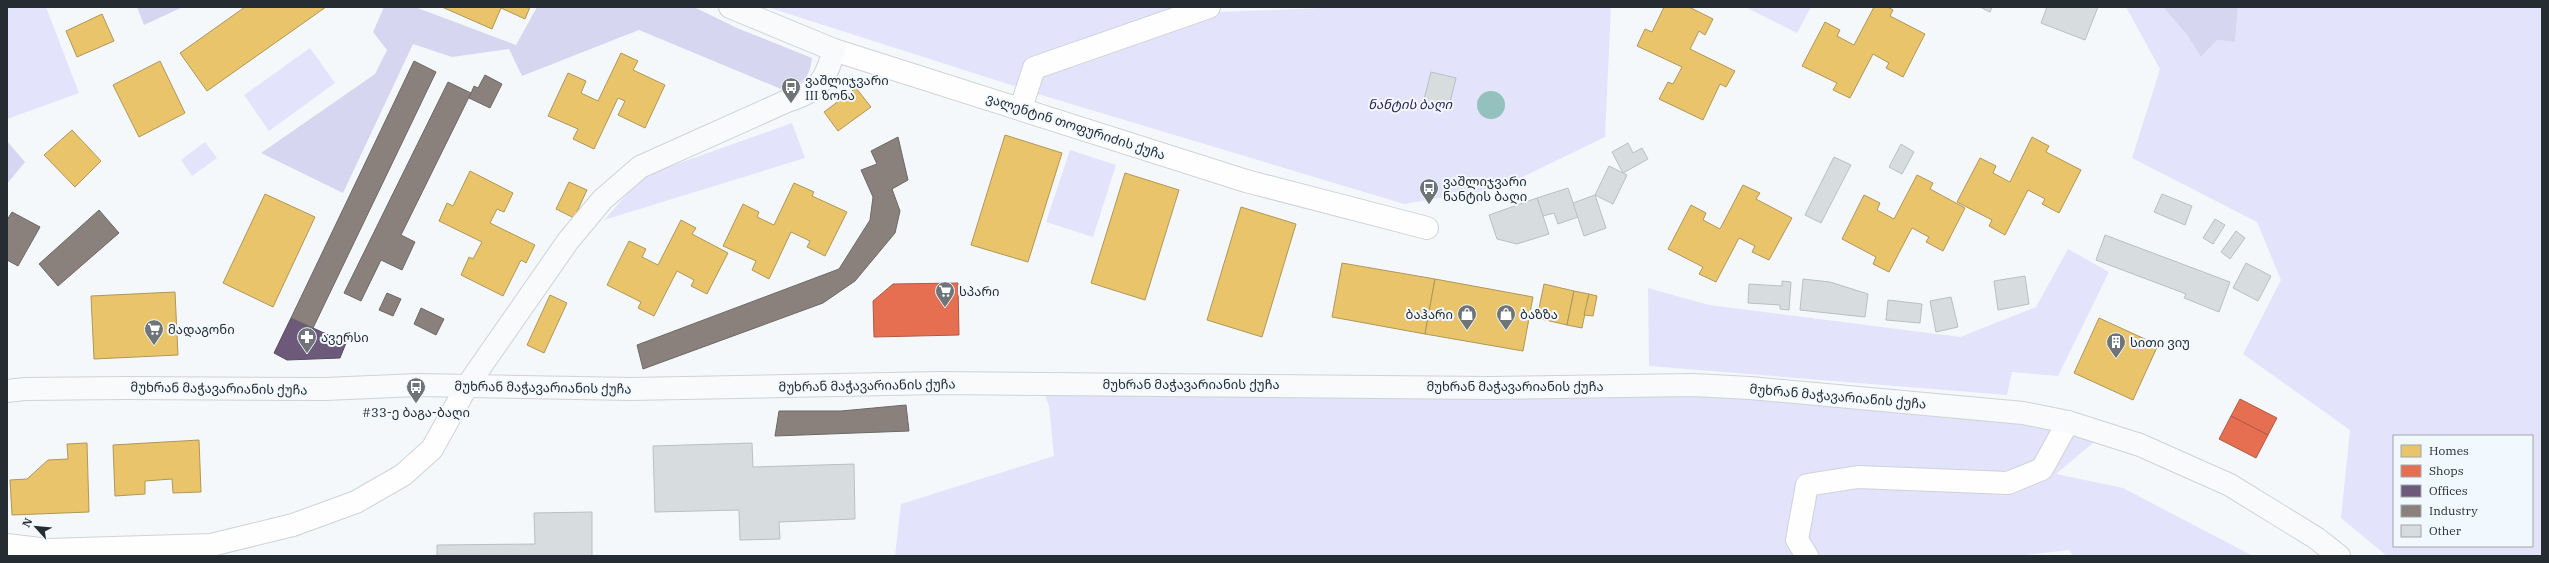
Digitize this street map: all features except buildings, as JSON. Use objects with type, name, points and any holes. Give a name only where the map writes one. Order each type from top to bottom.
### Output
[{"type":"main road","name":"ვალენტინ თოფურიძის ქუჩა","points":[[730,7],[834,50]]},
{"type":"main road","points":[[467,386],[568,241],[602,200],[640,167],[787,101],[809,94],[828,74],[834,50]]},
{"type":"main road","name":"მუხრან მაჭავარიანის ქუჩა","points":[[7,391],[25,388],[254,390],[418,385],[583,389],[939,383],[1489,388],[1693,385],[1860,397],[2023,413],[2068,422],[2140,445],[2211,476],[2286,518],[2339,556]]},
{"type":"street","points":[[1021,108],[1034,68],[1209,7]]},
{"type":"street","name":"ვალენტინ თოფურიძის ქუჩა","points":[[834,50],[1021,108],[1246,181],[1427,228]]},
{"type":"street","points":[[7,545],[48,550],[211,545],[293,525],[356,502],[403,475],[432,449],[467,386]]},
{"type":"street","points":[[1807,556],[1797,540],[1807,485],[1858,476],[2008,483],[2042,469],[2068,422]]},
{"type":"green space","points":[[7,7],[46,7],[79,93],[7,119]]},
{"type":"green space","points":[[767,7],[1169,7],[1170,13],[1025,63],[1020,88]]},
{"type":"green space","name":"ნანტის ბაღი","points":[[1351,7],[1611,7],[1605,137],[1500,188],[1404,204],[1031,92],[1038,70],[1218,12]]},
{"type":"green space","points":[[1745,7],[1811,7],[1797,33]]},
{"type":"green space","points":[[2126,7],[2163,7],[2187,35],[2201,57],[2217,40],[2235,42],[2238,7],[2542,7],[2542,556],[2387,556],[2341,518],[2350,430],[2243,354],[2281,280],[2257,222],[2132,158],[2160,69]]},
{"type":"green space","points":[[310,48],[335,83],[269,131],[244,95]]},
{"type":"green space","points":[[792,123],[805,158],[604,220],[643,176]]},
{"type":"green space","points":[[205,142],[217,158],[192,176],[181,160]]},
{"type":"green space","points":[[1070,150],[1116,165],[1093,237],[1046,222]]},
{"type":"green space","points":[[2068,249],[2109,272],[2058,376],[2012,372],[2007,395],[1649,366],[1648,288],[1709,305],[1960,337],[2036,307]]},
{"type":"green space","points":[[1693,385],[2105,433],[2056,474],[2123,488],[2253,556],[2073,556],[2069,550],[2017,556],[895,556],[901,504],[1054,456],[1049,406],[1042,388]]},
{"type":"shaded area","points":[[137,7],[183,7],[144,25]]},
{"type":"shaded area","points":[[384,7],[415,7],[516,45],[537,7],[694,7],[737,28],[812,58],[811,66],[804,80],[795,85],[781,89],[639,30],[522,76],[509,49],[452,57],[413,44],[343,193],[261,153],[375,74],[387,50],[373,32]]},
{"type":"shaded area","points":[[2163,7],[2238,7],[2235,42],[2217,40],[2201,57],[2187,35]]},
{"type":"shaded area","points":[[1491,91],[1501,95],[1505,105],[1501,115],[1491,119],[1481,115],[1477,105],[1481,95]]},
{"type":"shaded area","points":[[7,141],[25,162],[7,184]]},
{"type":"place","name":"ვაშლიჯვარი III ზონა","points":[[791,104]]},
{"type":"place","name":"ვაშლიჯვარი ნანტის ბაღი","points":[[1429,205]]},
{"type":"place","name":"სპარი","points":[[945,308]]},
{"type":"place","name":"ბაჰარი","points":[[1467,331]]},
{"type":"place","name":"ბაზზა","points":[[1506,331]]},
{"type":"place","name":"მადაგონი","points":[[154,346]]},
{"type":"place","name":"ავერსი","points":[[307,354]]},
{"type":"place","name":"სითი ვიუ","points":[[2116,359]]},
{"type":"place","name":"#33-ე ბაგა-ბაღი","points":[[416,404]]}]
